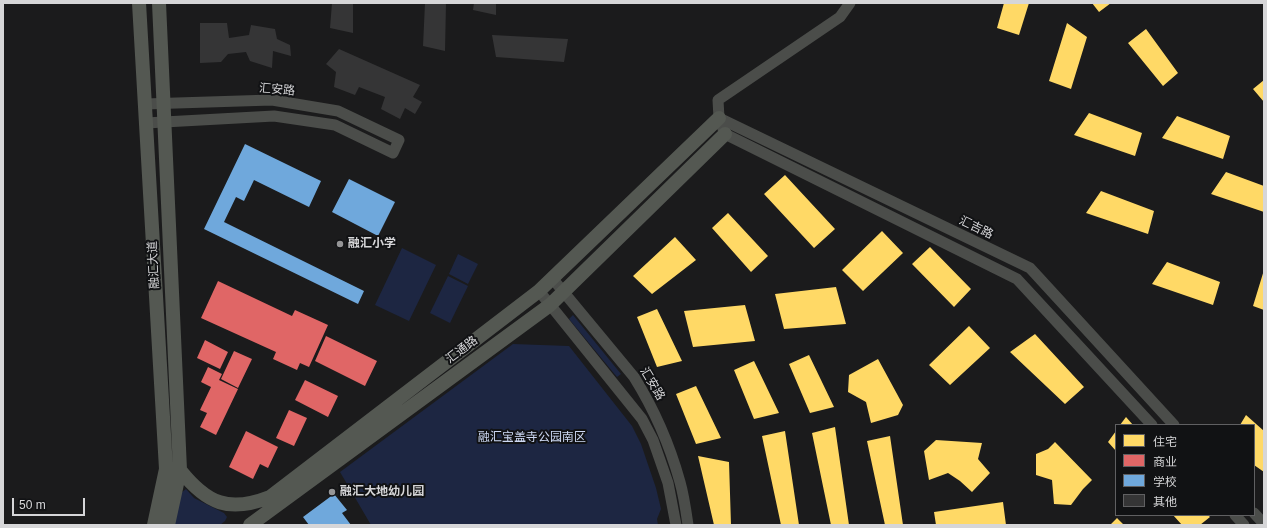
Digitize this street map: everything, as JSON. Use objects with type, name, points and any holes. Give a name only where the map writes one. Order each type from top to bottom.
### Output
[{"type":"main road","name":"融汇大道","points":[[140,3],[166,469],[154,525]]},
{"type":"main road","name":"融汇大道","points":[[159,3],[180,470],[168,525]]},
{"type":"main road","name":"汇通路","points":[[180,470],[191,484],[204,495],[219,503],[238,506],[254,503],[270,497],[539,291],[719,118]]},
{"type":"main road","name":"汇通路","points":[[250,525],[550,305],[725,134]]},
{"type":"street","points":[[850,3],[840,17],[718,100],[719,118],[725,134],[1017,279],[1151,424]]},
{"type":"street","name":"汇安路","points":[[145,104],[272,100],[338,111],[399,140],[393,153],[335,125],[274,116],[164,122]]},
{"type":"street","name":"汇吉路","points":[[719,118],[1030,268],[1173,424]]},
{"type":"street","points":[[146,123],[164,122]]},
{"type":"street","name":"汇安路","points":[[552,278],[634,377],[645,395],[664,437],[681,483],[688,525]]},
{"type":"street","points":[[539,291],[642,419],[653,440],[668,483],[676,525]]},
{"type":"street","points":[[1255,514],[1264,524]]},
{"type":"street","points":[[1236,516],[1244,525]]},
{"type":"green space","points":[[402,248],[436,265],[409,321],[375,305]]},
{"type":"green space","points":[[458,254],[478,264],[468,284],[449,274]]},
{"type":"green space","points":[[448,276],[468,286],[450,323],[430,313]]},
{"type":"green space","points":[[573,315],[621,374],[617,377],[569,319]]},
{"type":"green space","name":"融汇宝盖寺公园南区","points":[[513,344],[569,346],[632,426],[641,444],[656,488],[661,509],[657,519],[658,525],[371,525],[340,472]]},
{"type":"green space","points":[[186,489],[194,498],[224,513],[227,517],[225,521],[220,525],[174,525],[181,493]]},
{"type":"building: 住宅","points":[[1004,3],[1029,3],[1019,35],[997,28]]},
{"type":"building: 住宅","points":[[1092,3],[1111,3],[1099,12]]},
{"type":"building: 住宅","points":[[1067,23],[1087,37],[1071,89],[1049,81]]},
{"type":"building: 住宅","points":[[1146,29],[1178,73],[1163,86],[1128,43]]},
{"type":"building: 住宅","points":[[1264,80],[1264,102],[1253,89]]},
{"type":"building: 住宅","points":[[1089,113],[1142,133],[1135,156],[1074,135]]},
{"type":"building: 住宅","points":[[1177,116],[1230,136],[1223,159],[1162,138]]},
{"type":"building: 住宅","points":[[1226,172],[1264,186],[1264,212],[1211,194]]},
{"type":"building: 住宅","points":[[785,175],[835,229],[814,248],[764,194]]},
{"type":"building: 住宅","points":[[1101,191],[1154,211],[1148,234],[1086,213]]},
{"type":"building: 住宅","points":[[728,213],[768,256],[751,272],[712,228]]},
{"type":"building: 住宅","points":[[882,231],[903,253],[863,291],[842,270]]},
{"type":"building: 住宅","points":[[675,237],[696,260],[652,294],[633,276]]},
{"type":"building: 住宅","points":[[930,247],[971,289],[954,307],[912,264]]},
{"type":"building: 住宅","points":[[1167,262],[1220,282],[1213,305],[1152,284]]},
{"type":"building: 住宅","points":[[1264,270],[1264,310],[1253,306]]},
{"type":"building: 住宅","points":[[836,287],[846,324],[784,329],[775,294]]},
{"type":"building: 住宅","points":[[745,305],[755,341],[693,347],[684,311]]},
{"type":"building: 住宅","points":[[657,309],[682,361],[657,367],[637,317]]},
{"type":"building: 住宅","points":[[969,326],[990,348],[950,385],[929,365]]},
{"type":"building: 住宅","points":[[1035,334],[1084,387],[1065,404],[1010,352]]},
{"type":"building: 住宅","points":[[809,355],[834,407],[810,413],[789,364]]},
{"type":"building: 住宅","points":[[878,359],[903,405],[898,415],[871,423],[866,402],[848,392],[849,375]]},
{"type":"building: 住宅","points":[[754,361],[779,413],[754,419],[734,370]]},
{"type":"building: 住宅","points":[[696,386],[721,438],[696,444],[676,394]]},
{"type":"building: 住宅","points":[[1246,415],[1264,431],[1264,472],[1255,466],[1255,424],[1241,424]]},
{"type":"building: 住宅","points":[[1126,417],[1132,424],[1121,424]]},
{"type":"building: 住宅","points":[[835,427],[849,525],[831,525],[812,433]]},
{"type":"building: 住宅","points":[[785,431],[799,525],[781,525],[762,436]]},
{"type":"building: 住宅","points":[[1115,432],[1115,450],[1108,442]]},
{"type":"building: 住宅","points":[[890,436],[903,525],[885,525],[867,441]]},
{"type":"building: 住宅","points":[[936,440],[982,443],[978,459],[990,473],[972,492],[948,473],[929,480],[924,451]]},
{"type":"building: 住宅","points":[[1055,442],[1092,480],[1071,505],[1054,504],[1052,480],[1036,475],[1036,454],[1048,449]]},
{"type":"building: 住宅","points":[[698,456],[729,462],[731,525],[714,525]]},
{"type":"building: 住宅","points":[[1003,502],[1006,525],[936,525],[934,512]]},
{"type":"building: 住宅","points":[[1174,516],[1210,517],[1200,525],[1182,525]]},
{"type":"building: 住宅","points":[[1117,518],[1124,525],[1110,525]]},
{"type":"building: 商业","points":[[218,281],[292,316],[295,310],[328,325],[309,367],[300,363],[297,370],[273,359],[276,352],[201,318]]},
{"type":"building: 商业","points":[[326,336],[377,361],[365,386],[315,361]]},
{"type":"building: 商业","points":[[205,340],[228,352],[220,369],[197,358]]},
{"type":"building: 商业","points":[[234,351],[252,359],[238,388],[221,379]]},
{"type":"building: 商业","points":[[208,367],[222,374],[219,380],[238,389],[216,435],[200,427],[207,413],[200,410],[211,387],[201,382]]},
{"type":"building: 商业","points":[[305,380],[338,396],[328,417],[295,400]]},
{"type":"building: 商业","points":[[289,410],[307,418],[294,446],[276,438]]},
{"type":"building: 商业","points":[[246,431],[278,447],[268,468],[260,464],[253,479],[229,467]]},
{"type":"building: 学校","points":[[245,144],[321,181],[309,207],[254,180],[244,201],[236,197],[224,222],[364,291],[358,304],[204,229]]},
{"type":"building: 学校","points":[[349,179],[395,202],[378,236],[332,212]]},
{"type":"building: 学校","points":[[334,494],[347,510],[342,513],[351,525],[309,525],[303,517]]},
{"type":"building: 其他","points":[[332,3],[353,3],[353,33],[330,28]]},
{"type":"building: 其他","points":[[425,3],[446,3],[445,51],[423,46]]},
{"type":"building: 其他","points":[[474,3],[496,3],[496,15],[473,10]]},
{"type":"building: 其他","points":[[200,23],[227,23],[229,38],[249,35],[251,25],[275,29],[277,39],[290,45],[291,56],[273,51],[272,68],[250,61],[246,52],[228,54],[221,62],[200,63]]},
{"type":"building: 其他","points":[[492,35],[568,39],[564,62],[496,57]]},
{"type":"building: 其他","points":[[339,49],[420,85],[413,97],[422,102],[415,114],[405,108],[400,119],[381,109],[385,97],[359,87],[355,95],[334,87],[336,72],[326,64]]},
{"type":"place","name":"融汇小学","points":[[340,244]]},
{"type":"place","name":"融汇大地幼儿园","points":[[332,492]]}]
